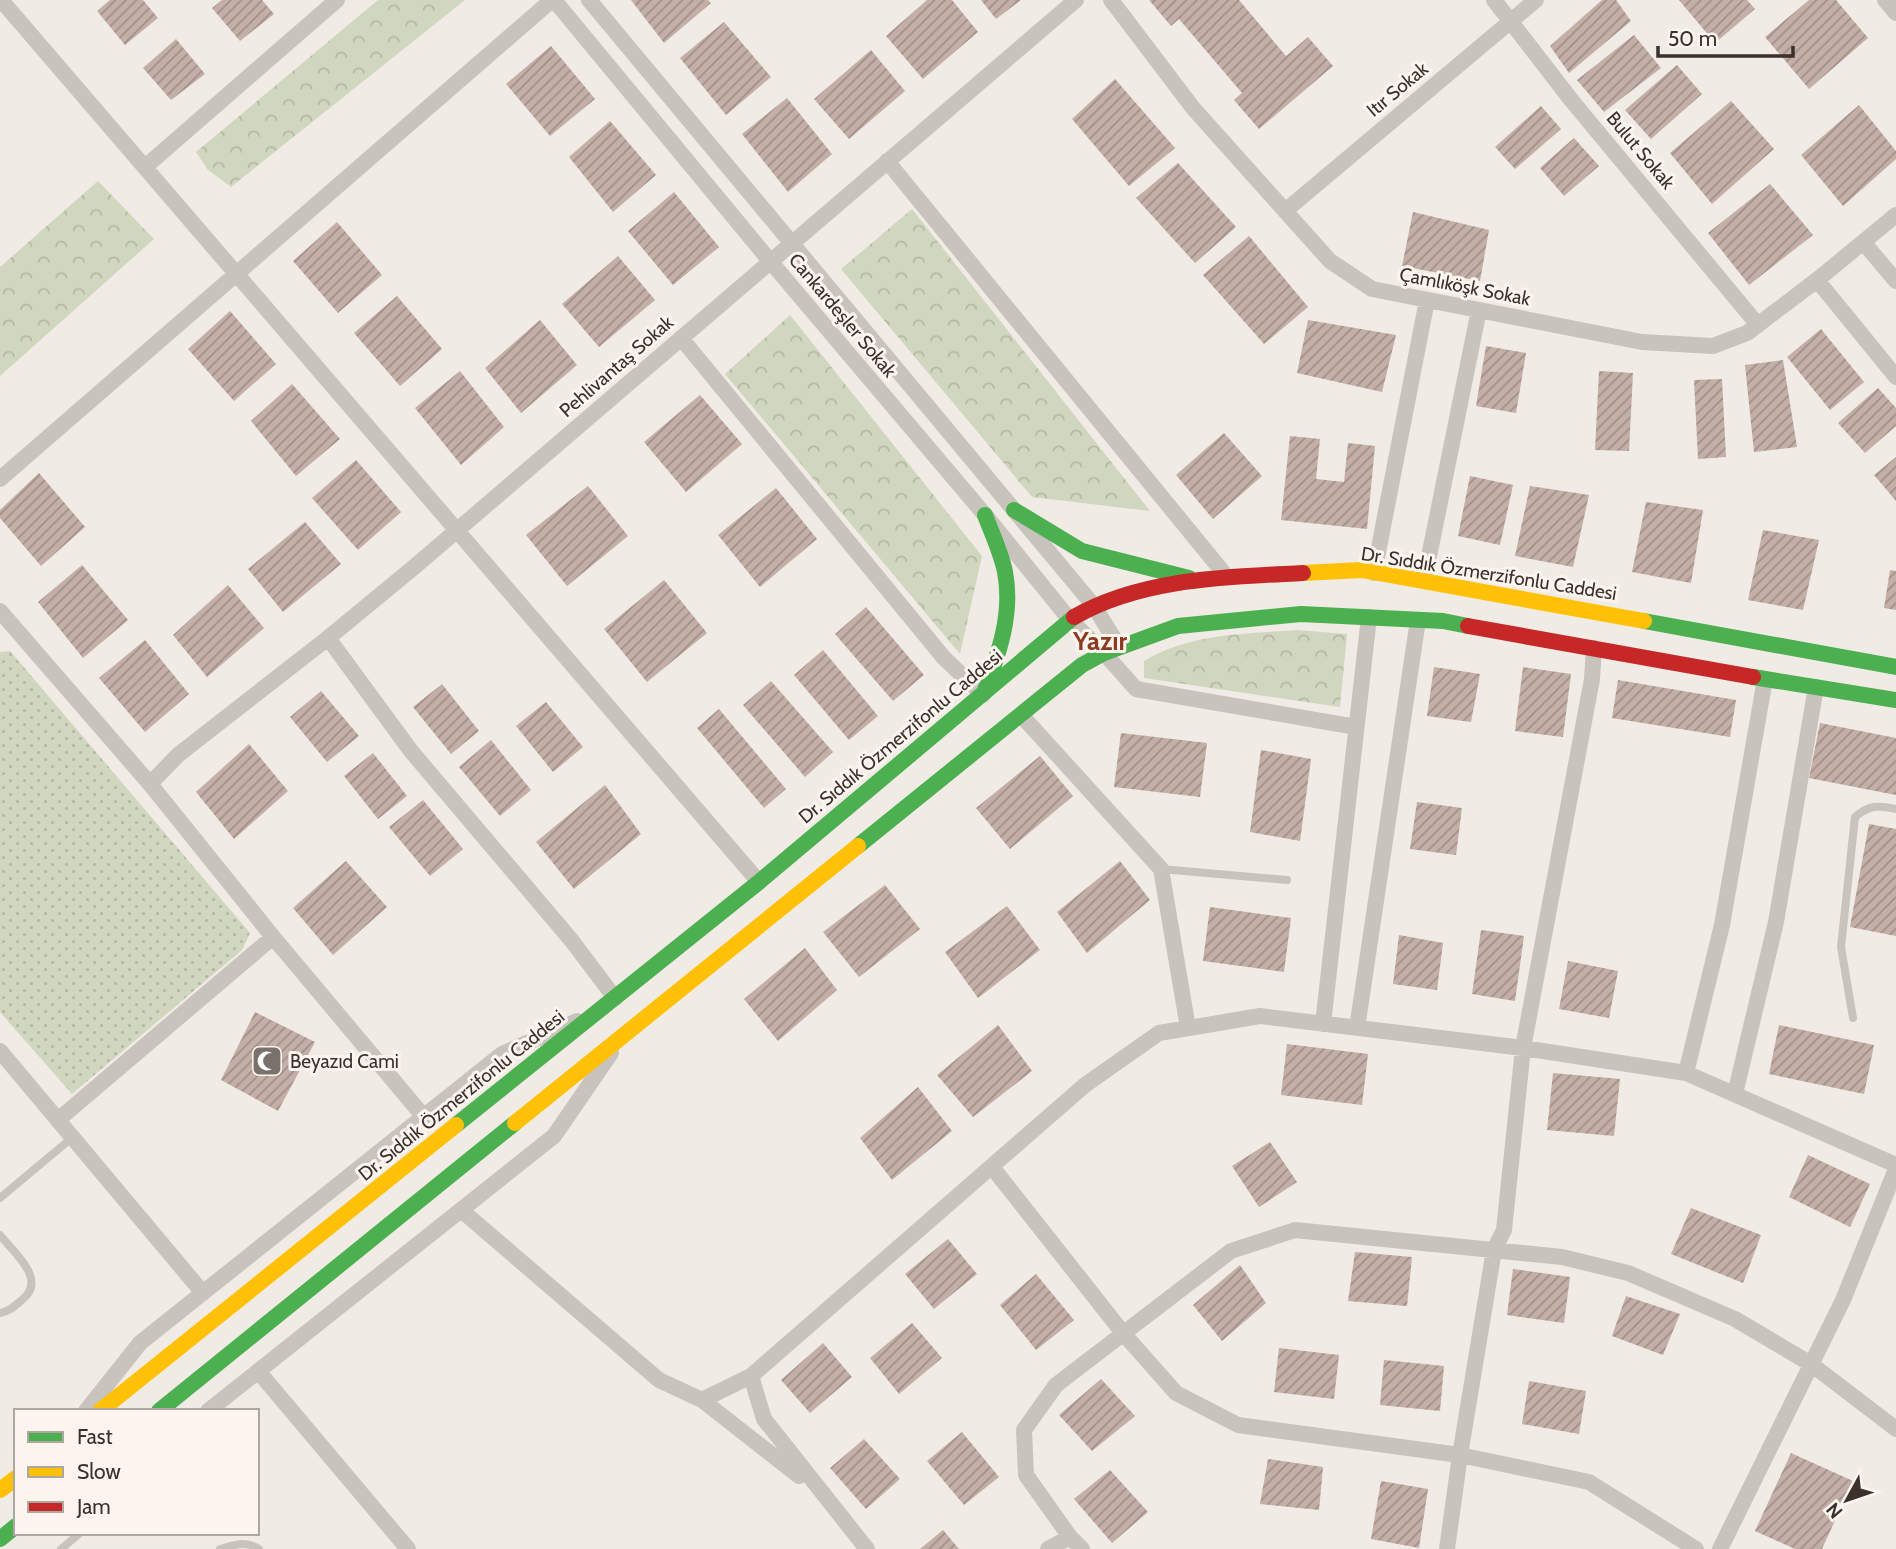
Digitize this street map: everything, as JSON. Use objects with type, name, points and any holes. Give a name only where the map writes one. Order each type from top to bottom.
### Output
[{"type":"main road","points":[[1014,510],[1082,551],[1203,581]]},
{"type":"main road","points":[[983,695],[996,661],[1008,615],[1006,576],[985,515]]},
{"type":"main road","name":"Dr. Sıddık Özmerzifonlu Caddesi","points":[[102,1409],[759,882],[1070,620],[1094,606],[1133,592],[1227,577],[1362,570],[1896,667]]},
{"type":"main road","points":[[161,1409],[1082,666],[1111,650],[1178,626],[1300,614],[1443,621],[1896,701]]},
{"type":"main road","points":[[0,1539],[14,1528]]},
{"type":"street","points":[[1,0],[759,882]]},
{"type":"street","points":[[145,167],[337,0]]},
{"type":"street","points":[[0,479],[553,0]]},
{"type":"street","name":"Cankardeşler Sokak","points":[[553,0],[1070,620],[1111,650]]},
{"type":"street","name":"Cankardeşler Sokak","points":[[589,0],[1094,606],[1111,650]]},
{"type":"street","name":"Pehlivantaş Sokak","points":[[150,784],[178,755],[328,638],[457,530],[1076,0]]},
{"type":"street","name":"Çamlıköşk Sokak","points":[[1111,0],[1192,108],[1330,261],[1372,289],[1642,342],[1713,346],[1747,333],[1817,281],[1896,215]]},
{"type":"street","name":"Bulut Sokak","points":[[1494,0],[1572,102],[1758,324]]},
{"type":"street","name":"Itır Sokak","points":[[1285,211],[1536,0]]},
{"type":"street","points":[[1885,0],[1896,13]]},
{"type":"street","points":[[887,161],[1227,577]]},
{"type":"street","points":[[1864,243],[1896,281]]},
{"type":"street","points":[[1817,281],[1896,377]]},
{"type":"street","points":[[1374,573],[1427,300]]},
{"type":"street","points":[[1424,581],[1479,310]]},
{"type":"street","points":[[681,338],[944,658],[983,695]]},
{"type":"street","points":[[2,617],[150,784],[272,937],[424,1117]]},
{"type":"street","points":[[1323,1024],[1369,617]]},
{"type":"street","points":[[1357,1028],[1418,620]]},
{"type":"street","points":[[328,638],[411,751],[572,942],[615,998]]},
{"type":"street","points":[[1447,1549],[1494,1250],[1504,1230],[1522,1048],[1592,679],[1594,649]]},
{"type":"street","points":[[1111,650],[1136,689],[1356,727]]},
{"type":"street","points":[[1686,1073],[1722,925],[1765,679]]},
{"type":"street","points":[[1735,1094],[1776,922],[1816,687]]},
{"type":"street","points":[[1022,716],[1161,869],[1188,1028]]},
{"type":"street","points":[[58,1118],[272,937]]},
{"type":"street","points":[[88,1409],[140,1343],[502,1054],[598,1011]]},
{"type":"street","points":[[702,1400],[751,1376],[1085,1085],[1160,1033],[1260,1016],[1522,1048],[1686,1073],[1896,1167],[1843,1300],[1720,1549]]},
{"type":"street","points":[[210,1409],[554,1136],[622,1037]]},
{"type":"street","points":[[0,1051],[203,1293]]},
{"type":"street","points":[[992,1167],[1123,1333],[1176,1393],[1238,1424],[1460,1455],[1589,1482],[1696,1549]]},
{"type":"street","points":[[461,1210],[659,1380],[702,1400],[787,1466],[838,1514]]},
{"type":"street","points":[[1082,1549],[1070,1537],[1026,1475],[1024,1430],[1056,1385],[1231,1251],[1295,1230],[1562,1257],[1629,1273],[1735,1319],[1811,1364],[1896,1429]]},
{"type":"street","points":[[258,1371],[407,1549]]},
{"type":"street","points":[[751,1376],[764,1419],[867,1549]]},
{"type":"street","points":[[1048,1549],[1070,1537]]},
{"type":"lane","points":[[1853,1018],[1841,947],[1855,817],[1864,809],[1877,805],[1896,809]]},
{"type":"lane","points":[[1161,869],[1287,880]]},
{"type":"lane","points":[[0,1198],[73,1136]]},
{"type":"lane","points":[[0,1236],[29,1271],[34,1282],[30,1293],[8,1311],[0,1313]]},
{"type":"lane","points":[[61,1549],[78,1535]]},
{"type":"lane","points":[[220,1549],[239,1543],[257,1546],[259,1549]]},
{"type":"green space","points":[[378,0],[465,0],[231,187],[208,170],[196,152]]},
{"type":"green space","points":[[98,181],[154,239],[0,376],[0,267]]},
{"type":"green space","points":[[912,209],[1150,511],[1032,497],[841,269]]},
{"type":"green space","points":[[790,315],[982,556],[960,654],[725,374]]},
{"type":"green space","points":[[1297,630],[1347,634],[1340,707],[1144,678],[1144,661],[1180,645],[1218,636]]},
{"type":"green space","points":[[10,651],[250,933],[242,950],[72,1094],[0,1012],[0,652]]},
{"type":"building","points":[[110,0],[143,0],[158,18],[125,45],[97,11]]},
{"type":"building","points":[[222,0],[262,0],[274,14],[240,41],[212,8]]},
{"type":"building","points":[[631,0],[708,0],[711,3],[664,43]]},
{"type":"building","points":[[927,0],[952,0],[978,32],[923,79],[886,36]]},
{"type":"building","points":[[981,0],[1021,0],[996,19]]},
{"type":"building","points":[[1149,0],[1239,0],[1286,56],[1308,37],[1333,66],[1259,129],[1234,100],[1242,93],[1179,19],[1171,26]]},
{"type":"building","points":[[1602,0],[1616,0],[1631,21],[1569,73],[1550,46]]},
{"type":"building","points":[[1679,0],[1747,0],[1755,9],[1715,43]]},
{"type":"building","points":[[1809,0],[1836,0],[1868,38],[1809,89],[1765,37]]},
{"type":"building","points":[[724,22],[771,77],[726,115],[680,58]]},
{"type":"building","points":[[1634,35],[1661,68],[1604,112],[1577,80]]},
{"type":"building","points":[[176,39],[205,74],[171,100],[143,68]]},
{"type":"building","points":[[551,46],[595,99],[550,136],[506,84]]},
{"type":"building","points":[[871,50],[905,91],[849,139],[814,99]]},
{"type":"building","points":[[1677,65],[1702,94],[1651,139],[1625,110]]},
{"type":"building","points":[[1115,79],[1175,148],[1129,186],[1072,119]]},
{"type":"building","points":[[787,98],[832,154],[788,192],[742,134]]},
{"type":"building","points":[[1731,101],[1774,149],[1712,204],[1670,153]]},
{"type":"building","points":[[1859,105],[1896,151],[1896,159],[1843,206],[1801,155]]},
{"type":"building","points":[[1541,106],[1561,129],[1515,169],[1495,147]]},
{"type":"building","points":[[610,121],[656,175],[613,212],[569,157]]},
{"type":"building","points":[[1574,138],[1599,166],[1564,196],[1540,168]]},
{"type":"building","points":[[1178,163],[1236,227],[1195,263],[1136,198]]},
{"type":"building","points":[[1770,184],[1813,235],[1749,285],[1708,233]]},
{"type":"building","points":[[674,192],[719,247],[673,285],[628,231]]},
{"type":"building","points":[[1413,212],[1489,230],[1480,281],[1402,266]]},
{"type":"building","points":[[337,222],[382,275],[338,313],[293,261]]},
{"type":"building","points":[[1249,236],[1308,307],[1264,344],[1203,275]]},
{"type":"building","points":[[618,256],[655,300],[599,347],[562,304]]},
{"type":"building","points":[[397,296],[442,349],[400,386],[354,333]]},
{"type":"building","points":[[230,311],[276,364],[234,401],[188,349]]},
{"type":"building","points":[[540,320],[577,365],[521,413],[485,368]]},
{"type":"building","points":[[1308,320],[1396,335],[1382,392],[1297,373]]},
{"type":"building","points":[[1821,329],[1864,382],[1830,410],[1787,357]]},
{"type":"building","points":[[1486,346],[1526,353],[1516,413],[1476,406]]},
{"type":"building","points":[[1783,360],[1797,447],[1754,452],[1745,365]]},
{"type":"building","points":[[460,371],[504,427],[461,465],[415,408]]},
{"type":"building","points":[[1599,371],[1633,373],[1629,451],[1595,450]]},
{"type":"building","points":[[1722,379],[1726,457],[1698,459],[1694,380]]},
{"type":"building","points":[[292,384],[340,439],[296,476],[251,421]]},
{"type":"building","points":[[1878,388],[1896,408],[1896,426],[1865,453],[1838,423]]},
{"type":"building","points":[[700,395],[742,444],[686,492],[644,442]]},
{"type":"building","points":[[1224,433],[1262,476],[1213,519],[1176,475]]},
{"type":"building","points":[[1290,436],[1320,439],[1316,479],[1344,482],[1348,443],[1375,446],[1367,529],[1281,520]]},
{"type":"building","points":[[1896,457],[1896,501],[1874,475]]},
{"type":"building","points":[[356,460],[401,512],[358,550],[312,498]]},
{"type":"building","points":[[39,473],[85,527],[41,566],[0,518],[0,510]]},
{"type":"building","points":[[1470,476],[1513,485],[1500,545],[1458,536]]},
{"type":"building","points":[[588,486],[628,536],[567,586],[526,535]]},
{"type":"building","points":[[1530,486],[1589,495],[1573,567],[1515,556]]},
{"type":"building","points":[[776,488],[817,539],[760,587],[718,535]]},
{"type":"building","points":[[1646,502],[1703,510],[1691,583],[1632,572]]},
{"type":"building","points":[[305,522],[341,564],[283,612],[248,569]]},
{"type":"building","points":[[1763,530],[1819,540],[1803,610],[1748,600]]},
{"type":"building","points":[[82,565],[128,620],[83,658],[38,602]]},
{"type":"building","points":[[1890,570],[1896,571],[1896,610],[1884,608]]},
{"type":"building","points":[[664,580],[707,633],[647,682],[604,629]]},
{"type":"building","points":[[228,585],[264,628],[207,677],[173,635]]},
{"type":"building","points":[[866,607],[924,675],[893,701],[835,634]]},
{"type":"building","points":[[145,640],[189,694],[145,732],[99,678]]},
{"type":"building","points":[[823,650],[878,716],[849,740],[794,675]]},
{"type":"building","points":[[1434,667],[1480,674],[1471,722],[1427,716]]},
{"type":"building","points":[[1523,667],[1571,674],[1563,737],[1515,731]]},
{"type":"building","points":[[1618,680],[1736,700],[1730,737],[1612,718]]},
{"type":"building","points":[[771,681],[833,752],[805,777],[743,705]]},
{"type":"building","points":[[442,684],[479,731],[451,754],[413,707]]},
{"type":"building","points":[[321,691],[359,736],[327,762],[290,717]]},
{"type":"building","points":[[546,702],[583,747],[553,772],[516,726]]},
{"type":"building","points":[[719,709],[786,789],[764,808],[697,728]]},
{"type":"building","points":[[1820,723],[1896,738],[1896,795],[1809,778]]},
{"type":"building","points":[[1121,733],[1207,743],[1200,797],[1114,787]]},
{"type":"building","points":[[491,740],[531,790],[500,816],[459,767]]},
{"type":"building","points":[[249,744],[288,791],[234,839],[196,792]]},
{"type":"building","points":[[1261,750],[1311,759],[1300,841],[1250,832]]},
{"type":"building","points":[[373,753],[407,796],[378,819],[344,776]]},
{"type":"building","points":[[1040,756],[1073,796],[1010,849],[976,808]]},
{"type":"building","points":[[605,785],[641,834],[574,889],[536,842]]},
{"type":"building","points":[[423,800],[463,849],[430,876],[389,827]]},
{"type":"building","points":[[1417,802],[1462,808],[1456,855],[1410,849]]},
{"type":"building","points":[[1869,824],[1896,829],[1896,936],[1850,927]]},
{"type":"building","points":[[346,861],[387,907],[333,955],[293,908]]},
{"type":"building","points":[[1120,861],[1150,900],[1087,953],[1057,912]]},
{"type":"building","points":[[885,885],[920,929],[859,977],[823,932]]},
{"type":"building","points":[[1007,906],[1040,950],[978,998],[945,952]]},
{"type":"building","points":[[1210,907],[1291,918],[1284,972],[1203,961]]},
{"type":"building","points":[[1481,930],[1524,936],[1515,1001],[1472,994]]},
{"type":"building","points":[[1399,935],[1443,943],[1437,990],[1393,984]]},
{"type":"building","points":[[805,948],[837,990],[778,1041],[744,999]]},
{"type":"building","points":[[1568,961],[1618,971],[1609,1018],[1559,1009]]},
{"type":"building","name":"Beyazıd Cami","points":[[255,1012],[315,1042],[278,1111],[221,1080]]},
{"type":"building","points":[[998,1025],[1032,1071],[973,1117],[937,1075]]},
{"type":"building","points":[[1779,1025],[1874,1045],[1864,1094],[1769,1074]]},
{"type":"building","points":[[1287,1044],[1368,1054],[1362,1105],[1281,1095]]},
{"type":"building","points":[[1553,1073],[1620,1079],[1614,1136],[1547,1130]]},
{"type":"building","points":[[918,1087],[952,1131],[892,1180],[860,1138]]},
{"type":"building","points":[[1270,1142],[1297,1182],[1259,1207],[1232,1166]]},
{"type":"building","points":[[1808,1155],[1870,1184],[1850,1227],[1789,1197]]},
{"type":"building","points":[[1691,1208],[1761,1235],[1743,1283],[1671,1254]]},
{"type":"building","points":[[948,1239],[977,1274],[934,1309],[905,1274]]},
{"type":"building","points":[[1355,1252],[1412,1257],[1407,1306],[1348,1301]]},
{"type":"building","points":[[1240,1265],[1266,1303],[1222,1341],[1193,1305]]},
{"type":"building","points":[[1513,1269],[1570,1277],[1564,1323],[1507,1315]]},
{"type":"building","points":[[1036,1274],[1074,1320],[1036,1350],[1000,1305]]},
{"type":"building","points":[[1626,1296],[1680,1314],[1663,1355],[1612,1336]]},
{"type":"building","points":[[912,1323],[942,1358],[899,1394],[870,1358]]},
{"type":"building","points":[[823,1343],[852,1377],[810,1413],[781,1380]]},
{"type":"building","points":[[1279,1348],[1339,1355],[1334,1399],[1274,1392]]},
{"type":"building","points":[[1384,1360],[1444,1366],[1440,1411],[1380,1405]]},
{"type":"building","points":[[1101,1379],[1135,1416],[1092,1451],[1059,1415]]},
{"type":"building","points":[[1529,1381],[1586,1391],[1579,1434],[1522,1424]]},
{"type":"building","points":[[962,1432],[999,1477],[964,1505],[927,1461]]},
{"type":"building","points":[[864,1439],[900,1479],[866,1509],[830,1468]]},
{"type":"building","points":[[1791,1453],[1853,1481],[1822,1549],[1795,1549],[1755,1531]]},
{"type":"building","points":[[1268,1459],[1323,1467],[1319,1510],[1260,1504]]},
{"type":"building","points":[[1110,1470],[1148,1512],[1112,1543],[1074,1499]]},
{"type":"building","points":[[1381,1481],[1428,1489],[1419,1548],[1371,1539]]},
{"type":"building","points":[[943,1530],[959,1549],[920,1549]]},
{"type":"traffic: fast","points":[[1014,510],[1082,551],[1189,578]]},
{"type":"traffic: fast","points":[[985,515],[999,550],[1007,587],[1006,618],[1000,647],[985,690]]},
{"type":"traffic: fast","points":[[858,846],[1082,665],[1104,653],[1178,626],[1301,614],[1443,621],[1468,626]]},
{"type":"traffic: fast","points":[[456,1125],[759,882],[1074,617]]},
{"type":"traffic: fast","points":[[1644,621],[1896,667]]},
{"type":"traffic: fast","points":[[1753,677],[1896,700]]},
{"type":"traffic: fast","points":[[161,1409],[515,1123]]},
{"type":"traffic: fast","points":[[0,1539],[14,1528]]},
{"type":"traffic: slow","points":[[1303,573],[1362,570],[1644,621]]},
{"type":"traffic: slow","points":[[515,1123],[858,846]]},
{"type":"traffic: slow","points":[[102,1409],[456,1125]]},
{"type":"traffic: slow","points":[[0,1490],[14,1480]]},
{"type":"traffic: jam","points":[[1074,617],[1100,604],[1156,587],[1215,578],[1303,573]]},
{"type":"traffic: jam","points":[[1468,626],[1753,677]]},
{"type":"place","name":"Beyazıd Cami","points":[[267,1061]]},
{"type":"district","name":"Yazır","points":[[1100,641]]}]
